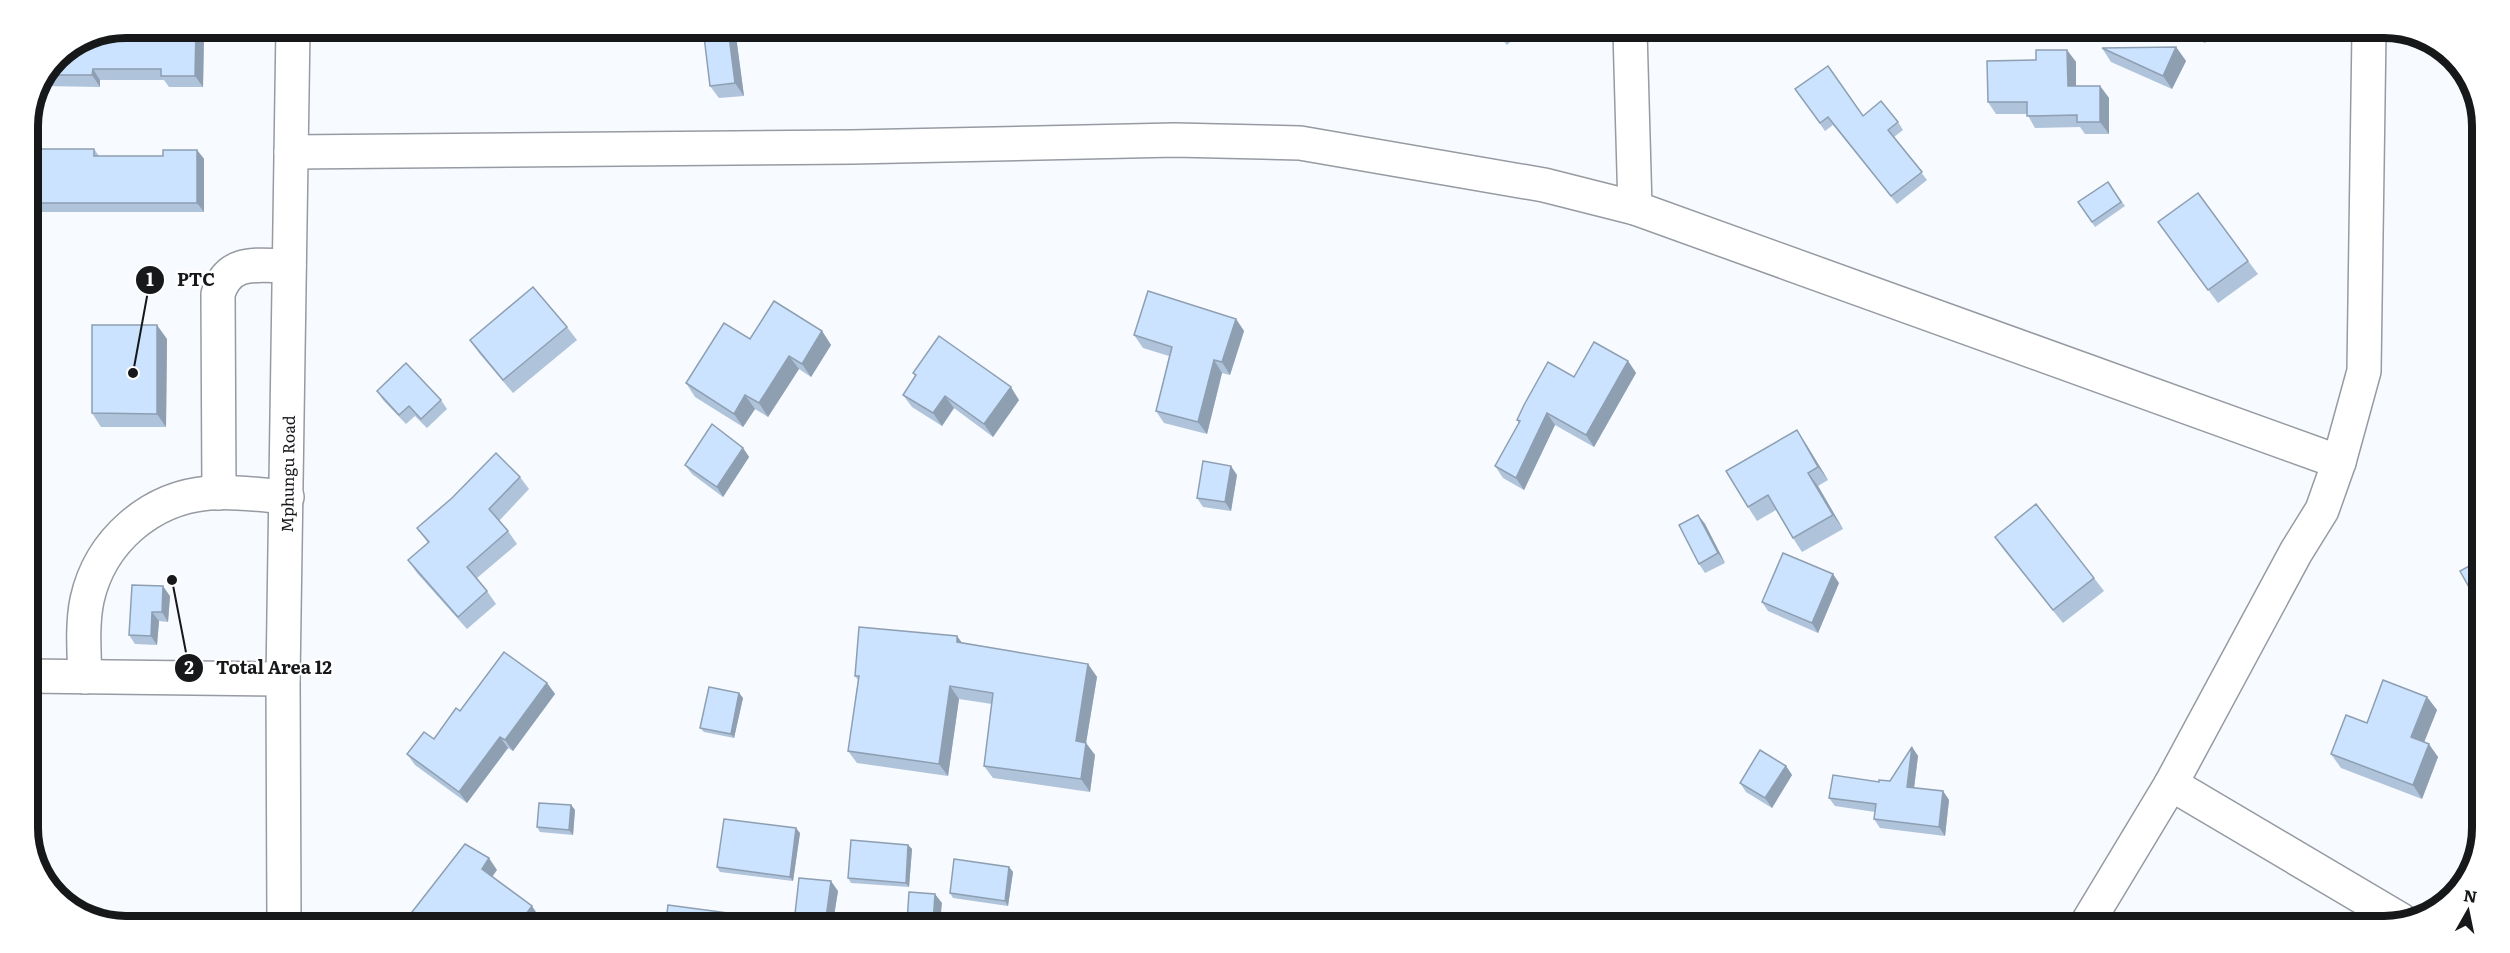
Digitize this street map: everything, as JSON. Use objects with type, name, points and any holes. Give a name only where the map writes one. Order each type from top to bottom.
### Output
[{"type":"street","name":"Mphungu Road","points":[[284,916],[283,680],[293,38]]},
{"type":"street","points":[[1630,38],[1635,208]]},
{"type":"street","points":[[2091,916],[2171,784],[2296,552],[2322,510],[2339,462],[2364,371],[2369,38]]},
{"type":"street","points":[[291,152],[864,147],[1175,140],[1300,143],[1544,185],[1635,208],[2339,462]]},
{"type":"street","points":[[219,493],[218,294],[226,277],[241,267],[288,266]]},
{"type":"street","points":[[85,677],[84,625],[87,601],[94,577],[105,555],[120,535],[139,519],[160,506],[183,497],[219,493],[287,497]]},
{"type":"street","points":[[38,676],[283,680]]},
{"type":"street","points":[[2171,784],[2392,915]]},
{"type":"building","points":[[196,38],[195,76],[161,76],[161,69],[93,69],[92,75],[54,75],[63,63],[77,52],[108,39]]},
{"type":"building","points":[[704,38],[729,38],[735,83],[710,86]]},
{"type":"building","points":[[2176,47],[2163,76],[2102,48]]},
{"type":"building","points":[[2036,50],[2067,50],[2068,86],[2100,86],[2100,122],[2077,122],[2077,115],[2027,116],[2027,102],[1988,102],[1987,61],[2036,60]]},
{"type":"building","points":[[1828,66],[1863,116],[1881,101],[1898,122],[1888,130],[1922,172],[1891,196],[1828,117],[1820,123],[1795,89]]},
{"type":"building","points":[[37,149],[94,149],[94,156],[163,156],[163,150],[197,150],[197,203],[37,203]]},
{"type":"building","points":[[2108,182],[2121,202],[2092,222],[2078,202]]},
{"type":"building","points":[[2198,193],[2248,261],[2208,290],[2158,222]]},
{"type":"building","points":[[533,287],[567,327],[503,380],[470,340]]},
{"type":"building","points":[[1148,291],[1236,319],[1222,362],[1214,360],[1198,422],[1156,411],[1172,347],[1134,335]]},
{"type":"building","points":[[774,301],[822,331],[802,364],[789,356],[759,403],[745,395],[734,414],[686,383],[724,323],[750,339]]},
{"type":"building","points":[[92,325],[157,325],[157,414],[92,413]]},
{"type":"building","points":[[939,336],[1011,387],[984,424],[945,396],[933,413],[903,395],[916,375],[913,373]]},
{"type":"building","points":[[1594,342],[1628,361],[1586,435],[1547,413],[1516,478],[1495,466],[1520,421],[1517,420],[1524,405],[1548,362],[1574,377]]},
{"type":"building","points":[[406,363],[441,400],[421,419],[409,406],[399,415],[377,391]]},
{"type":"building","points":[[712,424],[743,448],[717,487],[685,465]]},
{"type":"building","points":[[1797,430],[1818,467],[1808,473],[1833,515],[1793,538],[1768,495],[1748,507],[1726,471]]},
{"type":"building","points":[[496,453],[520,477],[489,509],[508,531],[467,567],[487,591],[458,617],[408,560],[429,542],[417,528],[452,498]]},
{"type":"building","points":[[1203,461],[1231,466],[1225,502],[1197,498]]},
{"type":"building","points":[[2036,504],[2094,578],[2053,610],[1995,537]]},
{"type":"building","points":[[1698,515],[1718,553],[1699,564],[1679,525]]},
{"type":"building","points":[[1783,553],[1833,574],[1812,623],[1762,602]]},
{"type":"building","points":[[2472,564],[2472,592],[2460,571]]},
{"type":"building","points":[[132,585],[163,586],[162,612],[152,612],[151,636],[129,635]]},
{"type":"building","points":[[859,627],[957,636],[957,642],[1088,664],[1076,741],[1086,743],[1081,779],[984,766],[993,693],[950,686],[939,764],[848,751],[859,676],[855,676]]},
{"type":"building","points":[[504,652],[547,683],[505,740],[500,737],[459,792],[407,754],[424,732],[434,739],[456,708],[460,711]]},
{"type":"building","points":[[2383,680],[2427,697],[2411,737],[2429,744],[2413,785],[2331,754],[2346,715],[2367,723]]},
{"type":"building","points":[[709,687],[739,693],[731,734],[700,728]]},
{"type":"building","points":[[1912,747],[1907,787],[1943,791],[1939,827],[1874,819],[1876,804],[1829,798],[1833,775],[1879,782],[1879,780],[1890,781]]},
{"type":"building","points":[[1760,750],[1786,766],[1765,798],[1740,783]]},
{"type":"building","points":[[539,803],[571,805],[569,830],[537,827]]},
{"type":"building","points":[[724,819],[796,828],[790,877],[717,867]]},
{"type":"building","points":[[851,840],[908,845],[906,883],[848,878]]},
{"type":"building","points":[[465,844],[489,858],[482,869],[532,906],[524,916],[409,916]]},
{"type":"building","points":[[954,859],[1009,867],[1005,901],[950,893]]},
{"type":"building","points":[[799,878],[831,881],[826,916],[795,914]]},
{"type":"building","points":[[909,892],[935,894],[933,916],[907,916]]},
{"type":"building","points":[[668,905],[750,916],[667,916]]},
{"type":"place","name":"PTC","points":[[133,373]]},
{"type":"place","name":"Total Area 12","points":[[172,580]]}]
